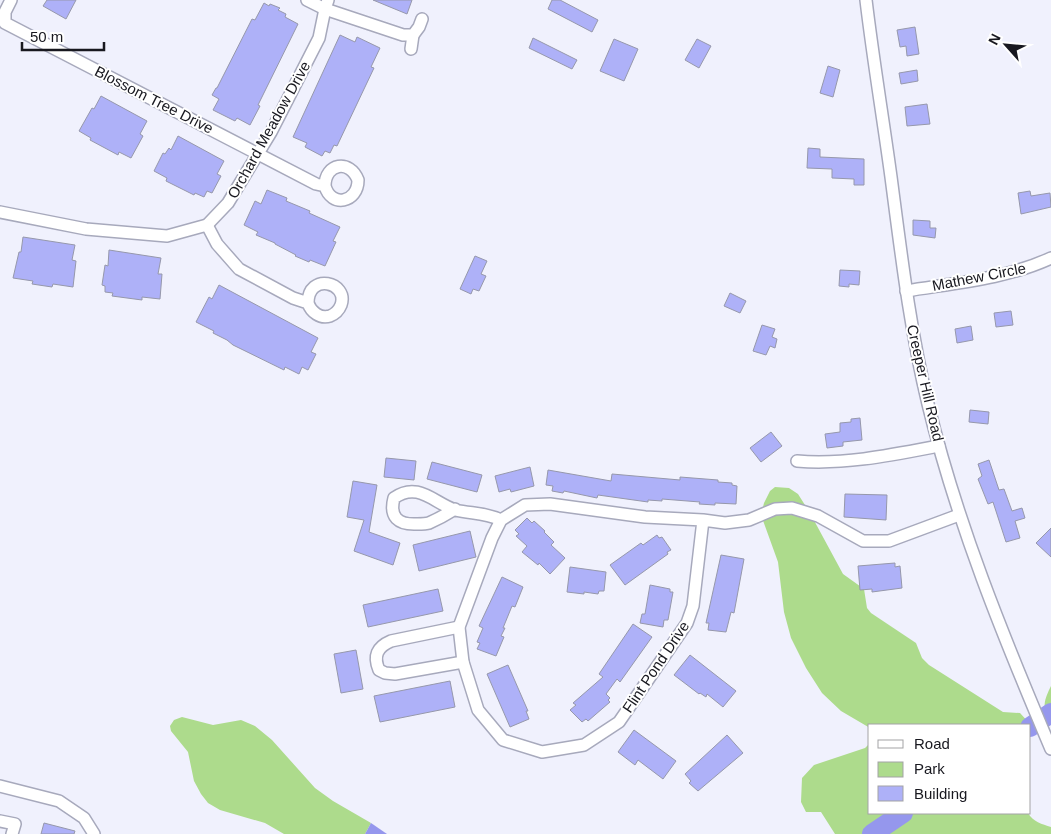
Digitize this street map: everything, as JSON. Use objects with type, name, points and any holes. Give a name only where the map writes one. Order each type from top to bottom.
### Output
[{"type":"street","name":"Blossom Tree Drive","points":[[11,0],[5,12],[5,23],[316,184],[325,186]]},
{"type":"street","points":[[307,0],[327,5],[403,35],[413,35]]},
{"type":"street","name":"Creeper Hill Road","points":[[866,0],[906,291],[919,367],[959,515],[994,614],[1051,748]]},
{"type":"street","name":"Orchard Meadow Drive","points":[[208,225],[228,204],[271,132],[319,38],[327,5]]},
{"type":"street","points":[[411,49],[413,35],[420,26],[422,19]]},
{"type":"street","points":[[0,212],[86,230],[167,236],[208,225],[217,244],[240,269],[293,298],[308,303]]},
{"type":"street","name":"Mathew Circle","points":[[906,291],[1016,272],[1051,258]]},
{"type":"street","points":[[797,461],[814,463],[854,460],[939,446]]},
{"type":"street","points":[[455,510],[427,524],[409,524],[399,521],[393,515],[392,506],[394,498],[401,493],[410,491],[427,495],[455,510],[489,514],[501,520],[525,505],[548,504],[645,517],[725,523],[749,520],[775,509],[792,508],[818,516],[864,540],[888,541],[959,515]]},
{"type":"street","name":"Flint Pond Drive","points":[[501,520],[492,538],[459,627],[462,662],[478,710],[503,740],[542,752],[584,745],[619,722],[687,623],[693,606],[704,520]]},
{"type":"street","points":[[459,627],[384,644],[378,649],[376,656],[377,665],[381,671],[395,674],[462,662]]},
{"type":"street","points":[[0,786],[59,801],[84,818],[94,834]]},
{"type":"street","points":[[0,821],[15,824],[12,834]]},
{"type":"green space","points":[[775,487],[789,488],[798,494],[843,574],[864,589],[867,608],[871,613],[916,643],[922,658],[929,665],[1003,712],[1020,713],[1030,724],[868,724],[868,727],[841,711],[822,693],[806,668],[791,638],[784,612],[778,562],[761,515],[770,491]]},
{"type":"green space","points":[[1051,686],[1051,722],[1046,713],[1045,704]]},
{"type":"green space","points":[[182,717],[213,725],[241,720],[255,726],[272,740],[315,788],[371,823],[365,834],[284,834],[265,823],[220,810],[208,803],[194,781],[188,752],[171,731],[170,726],[174,720]]},
{"type":"green space","points":[[868,745],[868,814],[1029,814],[1035,821],[1051,827],[1051,834],[835,834],[821,812],[806,812],[801,802],[802,778],[814,765],[865,748]]},
{"type":"water","points":[[371,823],[387,834],[365,834]]},
{"type":"building","points":[[47,0],[76,0],[66,19],[43,6]]},
{"type":"building","points":[[373,0],[412,0],[407,14]]},
{"type":"building","points":[[552,0],[560,0],[598,20],[592,32],[548,9]]},
{"type":"building","points":[[264,3],[280,8],[278,10],[286,14],[285,17],[298,24],[250,125],[237,118],[235,121],[213,110],[219,99],[212,95],[252,19],[255,20]]},
{"type":"building","points":[[915,27],[919,54],[907,56],[906,46],[900,47],[897,30]]},
{"type":"building","points":[[340,35],[355,42],[357,37],[380,48],[371,67],[374,68],[337,146],[334,145],[330,153],[325,151],[322,156],[305,147],[307,143],[293,137]]},
{"type":"building","points":[[533,38],[577,60],[572,69],[529,48]]},
{"type":"building","points":[[614,39],[638,49],[624,81],[600,71]]},
{"type":"building","points":[[697,39],[711,46],[699,68],[685,60]]},
{"type":"building","points":[[828,66],[840,70],[833,97],[820,93]]},
{"type":"building","points":[[917,70],[918,81],[901,84],[899,73]]},
{"type":"building","points":[[101,96],[147,121],[140,134],[143,136],[131,158],[119,152],[118,155],[90,140],[91,138],[79,131]]},
{"type":"building","points":[[927,104],[930,124],[907,126],[905,107]]},
{"type":"building","points":[[178,136],[224,161],[217,174],[221,176],[212,193],[207,191],[204,197],[195,193],[194,195],[166,181],[167,178],[154,171],[163,153],[165,154],[169,148],[171,150]]},
{"type":"building","points":[[808,148],[820,149],[820,157],[864,159],[864,185],[854,185],[854,179],[832,178],[832,169],[807,168]]},
{"type":"building","points":[[267,190],[287,198],[286,201],[340,227],[333,241],[336,242],[325,266],[295,256],[275,243],[256,235],[258,232],[244,225],[255,201],[261,204]]},
{"type":"building","points":[[1030,191],[1031,196],[1050,193],[1051,207],[1021,214],[1018,193]]},
{"type":"building","points":[[913,220],[930,221],[930,228],[936,228],[935,238],[913,235]]},
{"type":"building","points":[[23,237],[75,245],[72,260],[76,261],[73,287],[53,284],[52,287],[32,284],[33,281],[13,278],[19,252],[21,252]]},
{"type":"building","points":[[109,250],[161,258],[158,274],[162,274],[160,299],[142,297],[142,300],[112,296],[113,293],[105,292],[105,286],[102,285],[105,265],[108,266]]},
{"type":"building","points":[[475,256],[487,261],[481,274],[486,276],[479,291],[473,289],[471,294],[460,289]]},
{"type":"building","points":[[840,270],[860,271],[859,285],[839,286]]},
{"type":"building","points":[[219,285],[318,338],[311,352],[316,354],[308,370],[302,367],[299,374],[285,367],[284,370],[233,345],[213,333],[214,331],[196,322],[209,297],[212,299]]},
{"type":"building","points":[[730,293],[746,301],[740,313],[724,306]]},
{"type":"building","points":[[1011,311],[1013,325],[996,327],[994,313]]},
{"type":"building","points":[[762,325],[775,329],[772,337],[777,339],[775,348],[770,346],[766,355],[753,351]]},
{"type":"building","points":[[971,326],[973,340],[957,343],[955,329]]},
{"type":"building","points":[[970,410],[989,412],[988,424],[969,422]]},
{"type":"building","points":[[860,418],[862,440],[843,442],[843,446],[827,448],[825,434],[840,432],[840,423],[851,422],[851,419]]},
{"type":"building","points":[[771,432],[782,446],[761,462],[750,448]]},
{"type":"building","points":[[386,458],[416,461],[414,480],[384,477]]},
{"type":"building","points":[[989,460],[999,490],[1004,489],[1012,511],[1022,508],[1025,518],[1015,521],[1020,538],[1006,542],[993,502],[988,504],[978,479],[982,476],[978,464]]},
{"type":"building","points":[[432,462],[482,475],[477,492],[427,479]]},
{"type":"building","points":[[530,467],[534,486],[511,492],[510,489],[499,492],[495,476]]},
{"type":"building","points":[[548,470],[611,481],[612,474],[680,480],[680,477],[718,480],[718,482],[732,483],[732,485],[737,486],[736,504],[699,504],[700,502],[662,499],[662,501],[648,500],[648,502],[598,495],[597,498],[564,491],[563,493],[552,491],[553,486],[546,485]]},
{"type":"building","points":[[353,481],[377,485],[369,532],[400,543],[393,565],[354,551],[364,520],[347,517]]},
{"type":"building","points":[[845,494],[887,495],[886,520],[844,517]]},
{"type":"building","points":[[527,518],[532,523],[534,521],[545,531],[554,542],[551,545],[565,558],[550,574],[539,563],[538,565],[522,552],[527,546],[516,536],[519,534],[515,530]]},
{"type":"building","points":[[1051,528],[1051,557],[1036,543]]},
{"type":"building","points":[[470,531],[476,557],[419,571],[413,545]]},
{"type":"building","points":[[657,535],[659,538],[662,537],[671,550],[625,585],[610,565],[641,543],[643,545]]},
{"type":"building","points":[[721,555],[744,559],[734,613],[731,612],[726,632],[708,630],[709,623],[706,623]]},
{"type":"building","points":[[895,563],[895,567],[900,566],[902,588],[872,592],[872,589],[860,590],[858,566]]},
{"type":"building","points":[[570,567],[606,572],[604,591],[599,591],[598,594],[567,592]]},
{"type":"building","points":[[502,577],[523,587],[515,607],[512,606],[503,628],[505,628],[501,636],[504,637],[496,656],[477,649],[480,643],[477,642],[483,628],[479,626]]},
{"type":"building","points":[[650,585],[670,589],[670,592],[673,592],[668,620],[664,620],[663,627],[640,623],[642,614],[645,614]]},
{"type":"building","points":[[438,589],[443,611],[368,627],[363,605]]},
{"type":"building","points":[[633,624],[652,637],[620,682],[617,679],[606,694],[610,698],[608,700],[610,702],[588,721],[586,719],[582,722],[570,710],[576,705],[573,703],[603,677],[599,674]]},
{"type":"building","points":[[356,650],[363,689],[341,693],[334,654]]},
{"type":"building","points":[[690,655],[736,691],[723,707],[707,694],[706,697],[699,694],[674,675]]},
{"type":"building","points":[[508,665],[528,711],[526,711],[529,719],[510,727],[487,674]]},
{"type":"building","points":[[450,681],[455,707],[380,722],[374,696]]},
{"type":"building","points":[[634,730],[676,761],[663,779],[638,760],[635,765],[618,752]]},
{"type":"building","points":[[727,735],[743,753],[698,791],[689,783],[691,781],[685,774]]},
{"type":"building","points":[[44,823],[75,831],[74,834],[41,834]]},
{"type":"waterway","points":[[1031,726],[1051,713]]},
{"type":"waterway","points":[[872,834],[902,814]]}]
